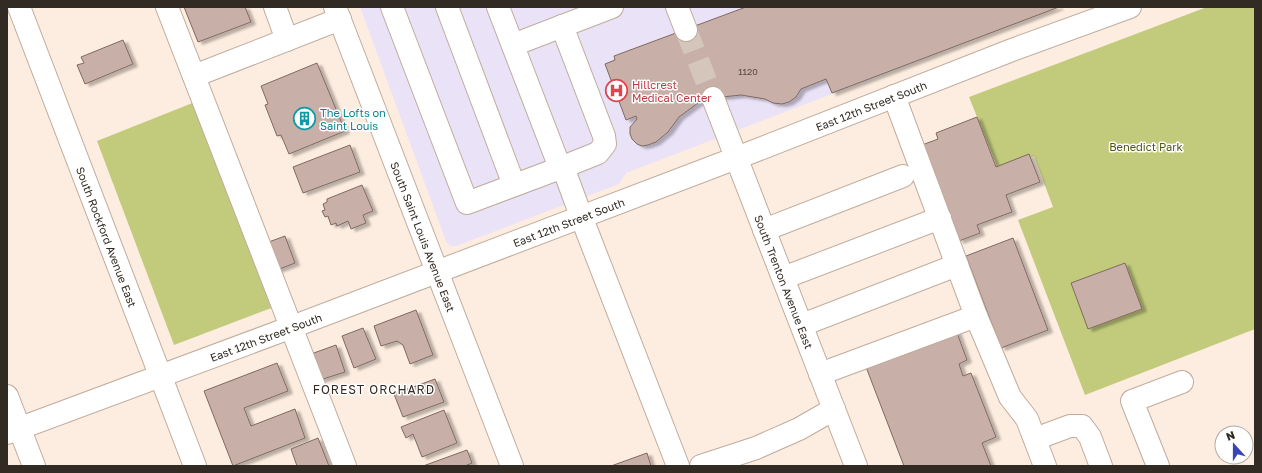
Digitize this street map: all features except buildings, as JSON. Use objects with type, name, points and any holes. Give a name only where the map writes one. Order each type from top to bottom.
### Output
[{"type":"street","name":"South Rockford Avenue East","points":[[19,7],[195,466]]},
{"type":"street","points":[[167,7],[346,466]]},
{"type":"street","points":[[274,7],[287,40]]},
{"type":"street","points":[[392,7],[467,203],[598,153],[605,144],[604,136],[562,26]]},
{"type":"street","points":[[447,7],[514,185]]},
{"type":"street","points":[[498,7],[557,160],[563,167],[678,466]]},
{"type":"street","points":[[513,45],[612,7]]},
{"type":"street","points":[[677,7],[686,30]]},
{"type":"street","name":"East 12th Street South","points":[[13,431],[292,327],[736,158],[1012,50],[1130,7]]},
{"type":"street","points":[[194,76],[287,40],[337,13]]},
{"type":"street","name":"South Saint Louis Avenue East","points":[[337,13],[512,466]]},
{"type":"street","points":[[894,96],[976,316],[1010,396],[1026,419],[1045,466]]},
{"type":"street","name":"South Trenton Avenue East","points":[[713,98],[856,466]]},
{"type":"street","points":[[764,230],[903,176]]},
{"type":"street","points":[[783,278],[940,218]]},
{"type":"street","points":[[802,325],[957,265]]},
{"type":"street","points":[[820,374],[976,316]]},
{"type":"street","points":[[1158,466],[1132,401],[1182,382]]},
{"type":"street","points":[[7,396],[13,431],[34,466]]},
{"type":"street","points":[[701,466],[756,448],[799,429],[834,409]]},
{"type":"street","points":[[1035,439],[1070,426],[1082,426],[1090,437],[1101,466]]},
{"type":"shaded area","name":"Hillcrest Medical Center","points":[[360,7],[1059,7],[626,173],[619,184],[456,246],[450,246],[446,241]]},
{"type":"green space","name":"Benedict Park","points":[[1207,7],[1255,7],[1255,329],[1085,395],[1018,220],[1053,207],[1034,156],[998,169],[969,97]]},
{"type":"green space","points":[[195,102],[274,307],[174,345],[97,141]]},
{"type":"tunnel","points":[[686,30],[713,98]]},
{"type":"place","name":"Hillcrest Medical Center","points":[[616,90]]},
{"type":"place","name":"The Lofts on Saint Louis","points":[[305,118]]},
{"type":"district","name":"FOREST ORCHARD","points":[[374,389]]}]
